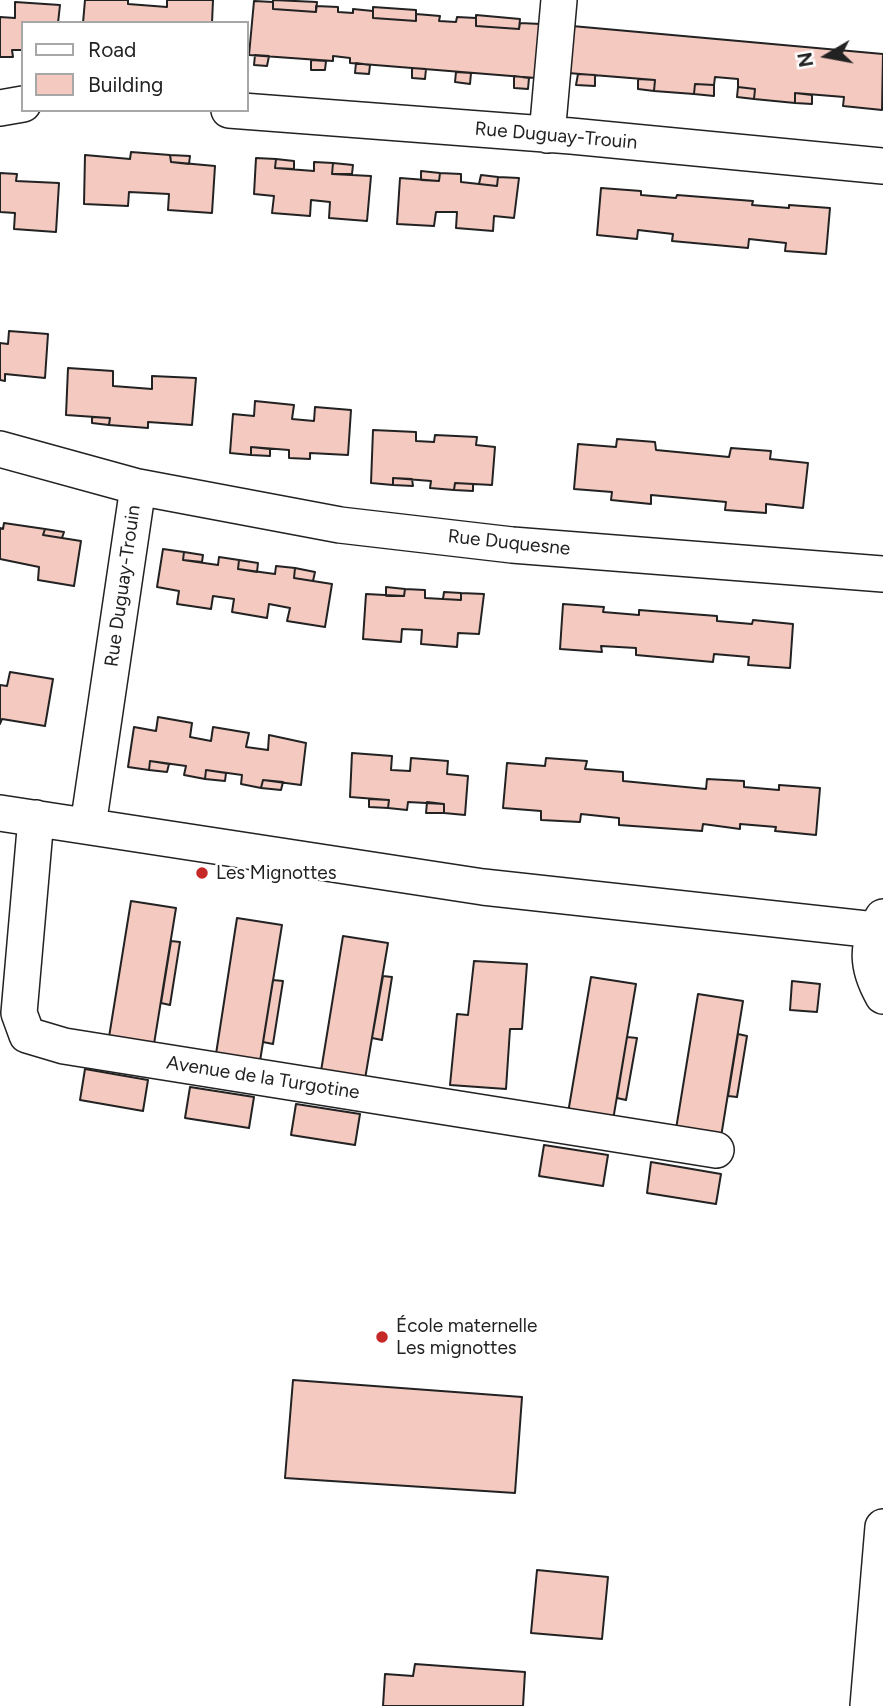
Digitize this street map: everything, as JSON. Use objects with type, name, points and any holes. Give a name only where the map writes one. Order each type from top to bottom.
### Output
[{"type":"street","points":[[547,135],[559,0]]},
{"type":"street","points":[[0,108],[21,104]]},
{"type":"street","name":"Rue Duguay-Trouin","points":[[248,111],[547,135],[883,166]]},
{"type":"street","name":"Rue Duguay-Trouin","points":[[0,449],[138,487],[88,826]]},
{"type":"street","name":"Rue Duquesne","points":[[138,487],[340,525],[512,545],[883,574]]},
{"type":"street","points":[[0,813],[483,887],[879,923],[869,958],[873,979],[883,996]]},
{"type":"street","name":"Avenue de la Turgotine","points":[[36,818],[19,1013],[27,1035],[78,1049],[716,1150]]},
{"type":"street","points":[[868,1706],[883,1527]]},
{"type":"building","points":[[85,0],[128,0],[128,4],[167,7],[167,0],[213,0],[212,21],[83,21]]},
{"type":"building","points":[[273,0],[317,2],[316,12],[273,9]]},
{"type":"building","points":[[254,1],[273,2],[273,9],[316,12],[316,6],[338,7],[338,12],[353,13],[353,9],[373,11],[373,18],[416,21],[416,14],[440,16],[439,21],[456,22],[457,17],[476,18],[476,26],[519,29],[520,23],[541,24],[536,78],[350,63],[350,58],[333,56],[333,61],[249,55]]},
{"type":"building","points":[[15,2],[60,5],[58,21],[21,21],[21,50],[12,50],[13,57],[0,57],[0,17],[15,18]]},
{"type":"building","points":[[373,7],[416,10],[416,21],[373,18]]},
{"type":"building","points":[[476,15],[520,19],[519,29],[476,26]]},
{"type":"building","points":[[572,26],[883,54],[882,110],[843,106],[844,97],[795,93],[795,103],[754,99],[755,89],[738,87],[738,79],[715,77],[714,85],[695,84],[694,94],[654,91],[655,80],[568,73]]},
{"type":"building","points":[[255,55],[269,56],[267,66],[254,65]]},
{"type":"building","points":[[311,60],[326,61],[325,70],[311,70]]},
{"type":"building","points":[[356,63],[370,65],[369,74],[355,73]]},
{"type":"building","points":[[412,68],[426,69],[425,79],[412,78]]},
{"type":"building","points":[[456,72],[471,73],[470,84],[455,82]]},
{"type":"building","points":[[578,74],[595,75],[595,86],[576,85]]},
{"type":"building","points":[[514,76],[529,78],[528,89],[514,88]]},
{"type":"building","points":[[638,79],[655,80],[654,91],[638,89]]},
{"type":"building","points":[[695,84],[714,85],[714,96],[694,94]]},
{"type":"building","points":[[738,87],[755,89],[754,99],[737,97]]},
{"type":"building","points":[[795,93],[812,95],[812,104],[795,103]]},
{"type":"building","points":[[131,152],[170,155],[171,162],[215,166],[212,213],[168,210],[169,194],[129,192],[128,206],[84,204],[85,155],[130,159]]},
{"type":"building","points":[[170,155],[190,156],[189,164],[171,162]]},
{"type":"building","points":[[256,158],[276,159],[275,168],[314,171],[314,162],[333,163],[332,174],[371,176],[367,221],[329,218],[330,202],[311,200],[310,216],[272,213],[274,196],[254,194]]},
{"type":"building","points":[[276,159],[294,161],[294,169],[275,168]]},
{"type":"building","points":[[333,163],[353,165],[352,174],[332,174]]},
{"type":"building","points":[[421,171],[440,173],[439,181],[421,180]]},
{"type":"building","points":[[0,173],[17,174],[16,181],[59,183],[56,232],[14,229],[15,213],[0,212]]},
{"type":"building","points":[[440,173],[461,174],[461,182],[497,186],[498,177],[519,178],[514,218],[494,216],[493,231],[456,228],[457,212],[436,212],[434,226],[397,224],[400,178],[439,181]]},
{"type":"building","points":[[481,175],[498,177],[497,186],[479,184]]},
{"type":"building","points":[[601,188],[641,191],[641,195],[676,198],[677,195],[753,201],[752,205],[830,208],[826,254],[785,251],[786,243],[749,239],[748,248],[672,241],[673,234],[638,230],[637,239],[597,235]]},
{"type":"building","points":[[9,331],[48,334],[45,378],[5,374],[5,381],[0,380],[0,343],[8,344]]},
{"type":"building","points":[[68,368],[113,371],[113,386],[152,389],[152,376],[196,378],[192,425],[148,422],[148,428],[109,425],[110,418],[66,415]]},
{"type":"building","points":[[255,401],[294,405],[292,419],[314,421],[315,407],[351,410],[348,455],[310,453],[310,459],[289,458],[289,450],[251,447],[251,455],[230,453],[233,414],[254,416]]},
{"type":"building","points":[[92,417],[110,418],[109,425],[92,423]]},
{"type":"building","points":[[373,430],[416,432],[416,441],[434,442],[435,435],[477,437],[476,445],[495,447],[492,485],[455,483],[454,490],[430,488],[431,481],[393,478],[393,485],[371,483]]},
{"type":"building","points":[[617,439],[655,442],[656,450],[729,457],[731,448],[771,451],[770,459],[808,463],[803,508],[766,504],[766,513],[725,510],[726,502],[651,495],[651,504],[611,500],[612,492],[574,489],[578,444],[616,447]]},
{"type":"building","points":[[251,447],[270,449],[270,456],[251,455]]},
{"type":"building","points":[[393,478],[412,479],[413,486],[393,485]]},
{"type":"building","points":[[455,483],[473,484],[473,491],[454,490]]},
{"type":"building","points":[[4,523],[45,529],[43,535],[81,541],[74,586],[38,580],[39,567],[0,559],[0,528],[3,529]]},
{"type":"building","points":[[45,529],[64,532],[62,538],[43,535]]},
{"type":"building","points":[[163,549],[184,552],[183,560],[218,565],[219,557],[239,560],[238,569],[275,574],[276,566],[295,568],[294,578],[332,584],[325,627],[287,621],[290,608],[269,604],[267,618],[232,612],[234,599],[213,596],[211,609],[177,604],[179,591],[157,587]]},
{"type":"building","points":[[184,552],[203,555],[202,562],[183,560]]},
{"type":"building","points":[[239,560],[258,563],[257,572],[238,569]]},
{"type":"building","points":[[295,568],[315,572],[313,581],[294,578]]},
{"type":"building","points":[[386,587],[405,589],[404,596],[386,596]]},
{"type":"building","points":[[405,589],[425,590],[425,598],[461,600],[461,593],[484,594],[479,634],[458,633],[457,647],[421,644],[422,630],[402,629],[401,642],[363,639],[366,594],[404,596]]},
{"type":"building","points":[[444,592],[461,593],[461,600],[443,599]]},
{"type":"building","points":[[563,604],[604,607],[603,612],[639,615],[639,610],[717,616],[717,621],[752,624],[753,620],[793,624],[790,668],[748,665],[749,657],[714,654],[713,662],[636,655],[636,648],[601,646],[602,652],[560,649]]},
{"type":"building","points":[[10,672],[53,679],[45,726],[2,719],[0,724],[0,685],[7,686]]},
{"type":"building","points":[[158,717],[192,723],[190,737],[211,741],[213,727],[249,733],[246,747],[268,750],[269,735],[306,743],[301,785],[263,780],[261,788],[241,784],[242,775],[206,770],[205,779],[184,775],[186,766],[150,761],[149,770],[128,767],[134,727],[156,731]]},
{"type":"building","points":[[352,753],[392,756],[391,770],[410,771],[411,758],[448,761],[447,774],[468,776],[465,815],[444,813],[444,804],[408,802],[407,810],[388,808],[389,800],[350,797]]},
{"type":"building","points":[[546,758],[587,761],[585,769],[623,772],[623,781],[706,789],[707,779],[744,781],[744,787],[779,790],[779,785],[820,788],[816,835],[775,831],[776,827],[740,824],[740,829],[703,824],[702,831],[619,825],[619,818],[581,814],[580,822],[541,820],[541,811],[503,808],[507,763],[545,766]]},
{"type":"building","points":[[150,761],[169,764],[167,772],[149,770]]},
{"type":"building","points":[[206,770],[226,773],[225,781],[205,779]]},
{"type":"building","points":[[263,780],[283,782],[281,790],[261,788]]},
{"type":"building","points":[[369,799],[389,800],[388,808],[369,807]]},
{"type":"building","points":[[427,802],[444,804],[444,813],[426,813]]},
{"type":"building","points":[[131,901],[176,908],[154,1044],[109,1037]]},
{"type":"building","points":[[237,918],[282,925],[260,1061],[216,1054]]},
{"type":"building","points":[[343,936],[388,943],[365,1079],[321,1071]]},
{"type":"building","points":[[171,941],[180,942],[170,1005],[161,1003]]},
{"type":"building","points":[[474,961],[527,964],[522,1029],[510,1029],[506,1089],[450,1085],[457,1014],[468,1015]]},
{"type":"building","points":[[383,976],[392,977],[382,1040],[372,1038]]},
{"type":"building","points":[[591,977],[636,984],[613,1120],[568,1113]]},
{"type":"building","points":[[273,980],[283,981],[273,1044],[263,1042]]},
{"type":"building","points":[[792,981],[820,984],[817,1012],[790,1010]]},
{"type":"building","points":[[698,994],[743,1001],[721,1137],[676,1129]]},
{"type":"building","points":[[738,1034],[747,1036],[737,1097],[728,1096]]},
{"type":"building","points":[[627,1037],[637,1038],[626,1100],[617,1098]]},
{"type":"building","points":[[85,1069],[148,1080],[143,1111],[80,1100]]},
{"type":"building","points":[[190,1087],[254,1097],[249,1128],[185,1118]]},
{"type":"building","points":[[296,1104],[360,1114],[355,1145],[291,1135]]},
{"type":"building","points":[[544,1145],[608,1155],[603,1186],[539,1176]]},
{"type":"building","points":[[651,1162],[721,1174],[716,1204],[647,1193]]},
{"type":"building","points":[[293,1380],[522,1397],[515,1493],[285,1478]]},
{"type":"building","points":[[537,1570],[608,1577],[602,1639],[531,1633]]},
{"type":"building","points":[[415,1664],[525,1672],[523,1706],[383,1706],[385,1674],[413,1676]]},
{"type":"place","name":"Les Mignottes","points":[[202,873]]},
{"type":"place","name":"École maternelle Les mignottes","points":[[382,1337]]}]
